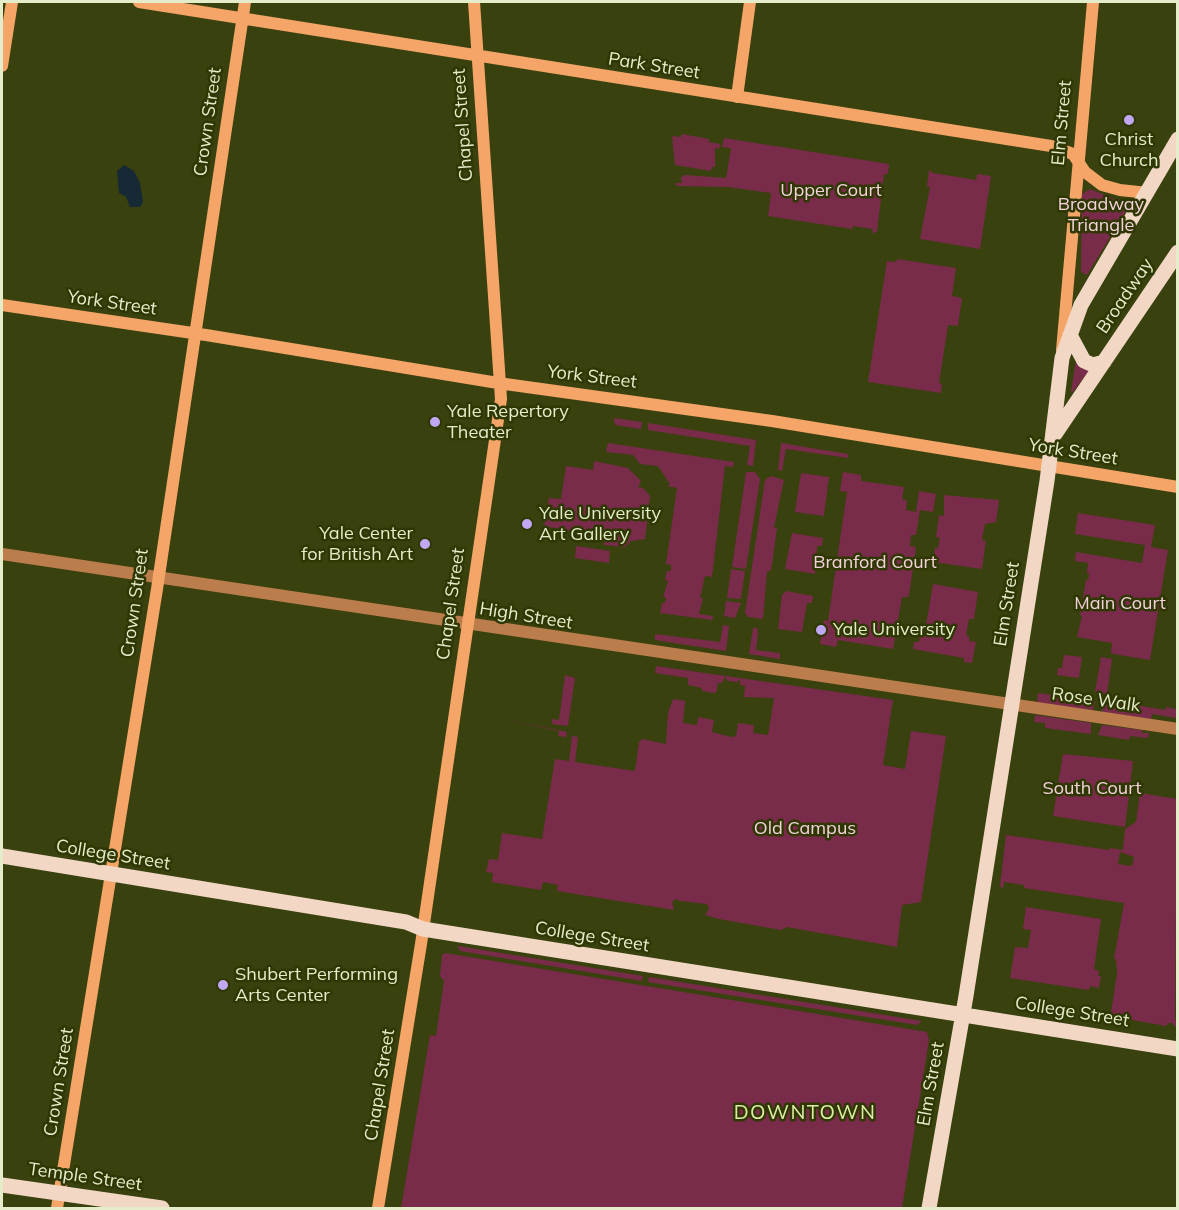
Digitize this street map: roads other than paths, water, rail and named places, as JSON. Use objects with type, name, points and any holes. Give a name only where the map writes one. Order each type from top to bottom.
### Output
[{"type":"main road","points":[[2,66],[12,2]]},
{"type":"main road","name":"Park Street","points":[[139,2],[1063,148],[1078,161],[1093,180],[1120,190],[1148,193]]},
{"type":"main road","name":"Crown Street","points":[[58,1201],[158,578],[244,2]]},
{"type":"main road","name":"Chapel Street","points":[[378,1209],[423,929],[466,624],[501,399],[498,383],[474,2]]},
{"type":"main road","points":[[737,97],[750,2]]},
{"type":"main road","name":"Elm Street","points":[[929,1209],[1049,467],[1062,358],[1065,298],[1093,2]]},
{"type":"main road","name":"Broadway","points":[[1062,358],[1081,305],[1178,139]]},
{"type":"main road","name":"Broadway","points":[[1053,436],[1178,252]]},
{"type":"main road","name":"York Street","points":[[2,305],[194,333],[498,383],[668,406],[1178,487]]},
{"type":"main road","name":"Broadway","points":[[1070,335],[1084,361],[1093,365],[1104,362]]},
{"type":"main road","name":"College Street","points":[[2,856],[406,922],[423,929],[1178,1049]]},
{"type":"main road","name":"Temple Street","points":[[2,1185],[58,1201],[162,1209]]},
{"type":"street","name":"High Street","points":[[2,554],[1010,706]]},
{"type":"street","name":"Rose Walk","points":[[1010,706],[1178,729]]},
{"type":"water","points":[[124,165],[134,171],[140,183],[143,202],[140,207],[130,207],[126,197],[119,193],[117,171]]},
{"type":"place","name":"Christ Church","points":[[1129,120]]},
{"type":"place","name":"Yale Repertory Theater","points":[[435,422]]},
{"type":"place","name":"Yale University Art Gallery","points":[[527,524]]},
{"type":"place","name":"Yale Center for British Art","points":[[425,544]]},
{"type":"place","name":"Yale University","points":[[821,630]]},
{"type":"place","name":"Shubert Performing Arts Center","points":[[223,985]]},
{"type":"district","name":"DOWNTOWN","points":[[805,1113]]},
{"type":"park label","name":"Upper Court","points":[[831,191]]},
{"type":"park label","name":"Broadway Triangle","points":[[1101,215]]},
{"type":"park label","name":"Branford Court","points":[[875,563]]},
{"type":"park label","name":"Main Court","points":[[1120,604]]},
{"type":"park label","name":"South Court","points":[[1092,789]]},
{"type":"park label","name":"Old Campus","points":[[805,829]]}]
